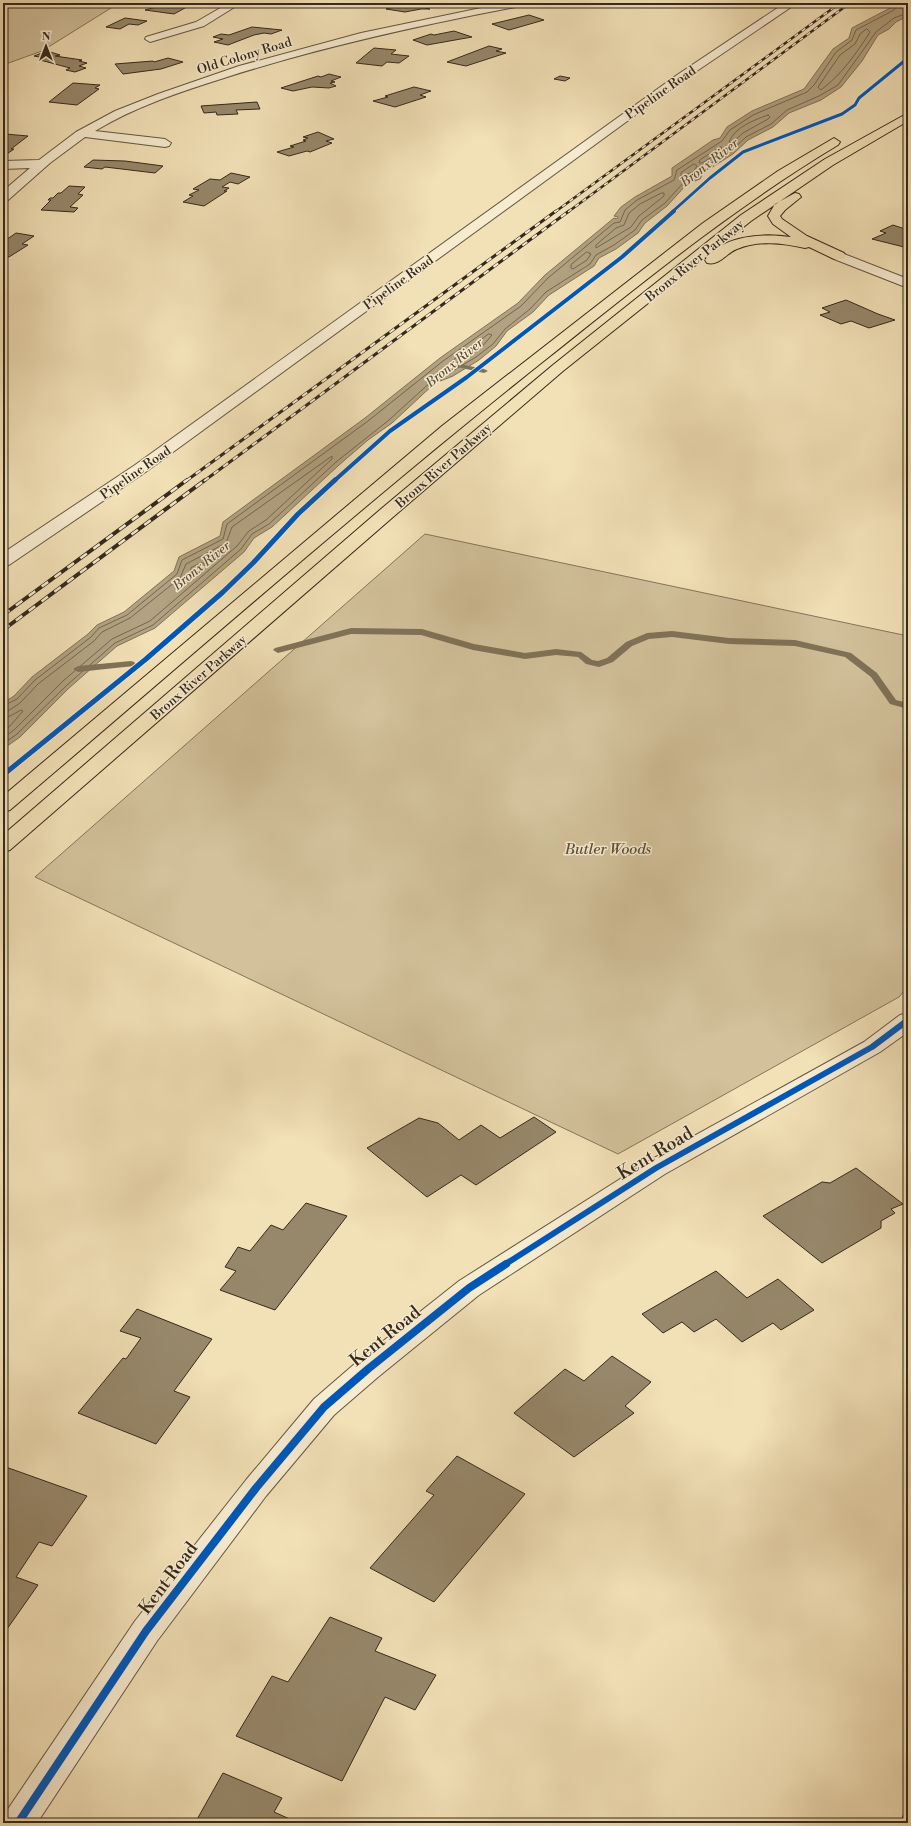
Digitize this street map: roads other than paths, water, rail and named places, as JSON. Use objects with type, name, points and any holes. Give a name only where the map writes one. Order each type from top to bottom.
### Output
[{"type":"highway","name":"Bronx River Parkway","points":[[3,806],[442,434],[531,363],[722,214],[781,174],[908,100]]},
{"type":"highway","name":"Bronx River Parkway","points":[[3,846],[476,436],[714,243],[777,196],[840,155],[906,117]]},
{"type":"highway","points":[[839,256],[784,227],[776,221],[774,216],[775,213],[780,207],[843,164],[906,117]]},
{"type":"highway","points":[[634,308],[692,275],[727,248],[744,243],[772,240],[792,242],[809,245],[839,256]]},
{"type":"street","points":[[150,38],[200,24],[236,3]]},
{"type":"street","name":"Old Colony Road","points":[[3,198],[40,164],[83,133],[107,120],[156,99],[234,71],[277,58],[388,29],[521,3]]},
{"type":"street","name":"Pipeline Road","points":[[3,561],[141,468],[681,77],[792,3]]},
{"type":"street","points":[[83,133],[165,143]]},
{"type":"street","points":[[3,165],[40,164]]},
{"type":"street","points":[[839,256],[908,284]]},
{"type":"street","name":"Kent Road","points":[[18,1823],[146,1631],[256,1488],[324,1407],[368,1368],[469,1288],[656,1168],[872,1047],[908,1020]]},
{"type":"water","name":"Bronx River","points":[[892,3],[908,3],[908,16],[896,22],[889,29],[878,35],[862,61],[841,87],[821,100],[789,113],[773,127],[748,140],[733,154],[703,173],[700,179],[687,184],[667,206],[645,223],[638,233],[616,249],[599,258],[594,266],[549,295],[533,312],[507,331],[496,346],[479,360],[453,376],[435,383],[392,423],[368,440],[339,465],[272,527],[254,538],[244,552],[155,628],[117,646],[69,688],[20,737],[3,749],[3,703],[14,696],[32,677],[88,634],[97,625],[124,612],[174,571],[179,557],[220,536],[223,522],[365,418],[440,358],[518,303],[545,275],[614,218],[617,219],[618,217],[614,216],[621,207],[635,197],[672,176],[672,168],[713,140],[720,138],[727,127],[752,111],[804,89],[833,49],[849,38],[852,28],[892,7]]},
{"type":"waterway","name":"Bronx River","points":[[453,364],[484,371]]},
{"type":"waterway","points":[[278,650],[351,631],[422,632],[473,647],[525,656],[556,652],[581,655],[589,662],[599,664],[610,660],[629,644],[647,636],[672,634],[729,641],[795,643],[848,655],[874,675],[893,702],[908,706]]},
{"type":"waterway","points":[[78,669],[131,664]]},
{"type":"railway","points":[[555,212],[840,3]]},
{"type":"railway","points":[[568,212],[850,3]]},
{"type":"railway","points":[[186,481],[556,211]]},
{"type":"railway","points":[[204,481],[569,211]]},
{"type":"railway","points":[[3,615],[187,480]]},
{"type":"railway","points":[[3,630],[205,480]]},
{"type":"park label","name":"Butler Woods","points":[[608,849]]}]
